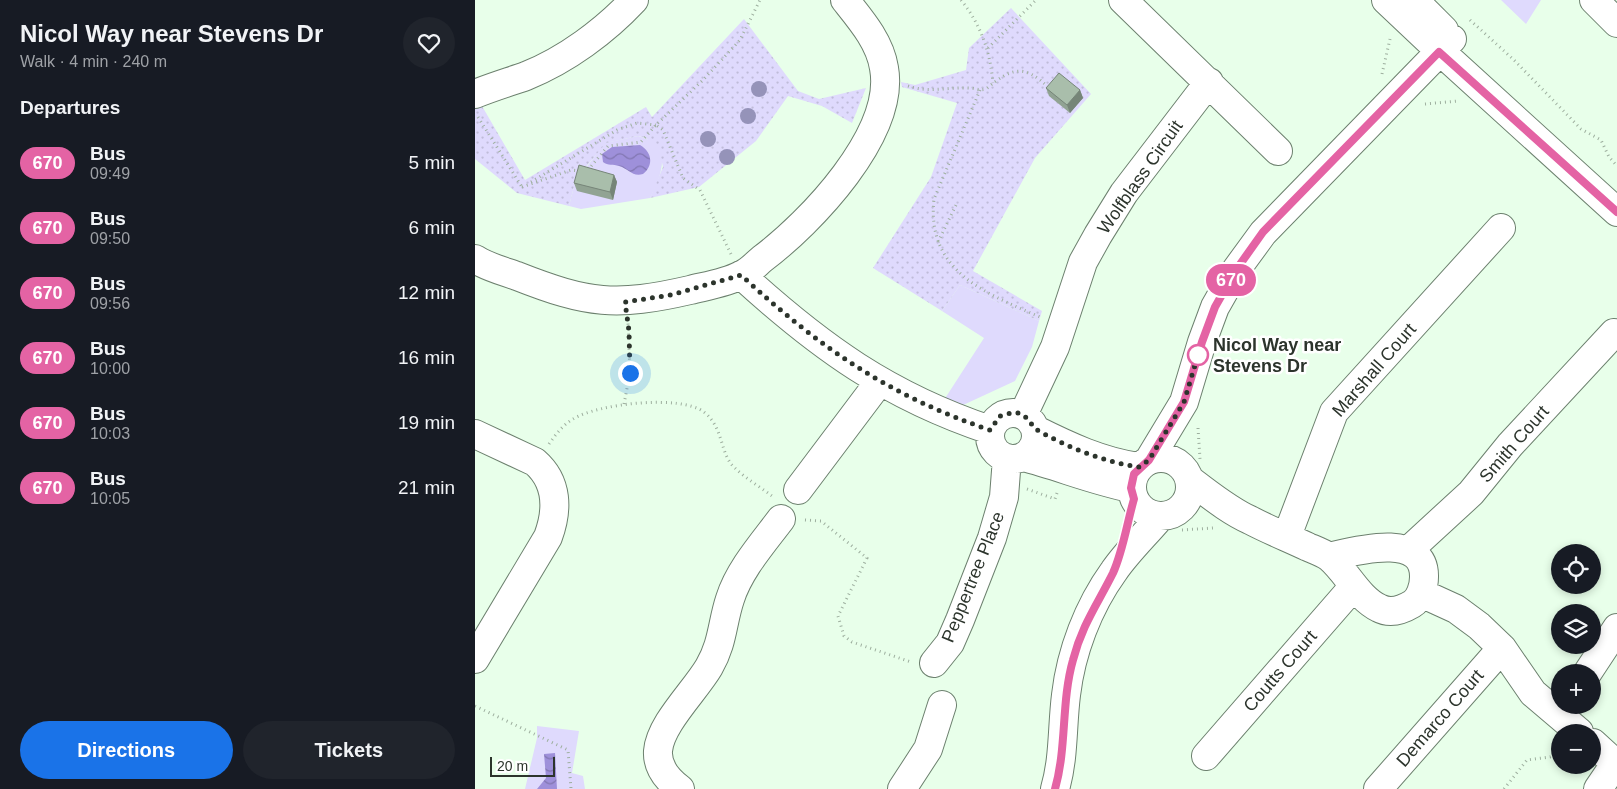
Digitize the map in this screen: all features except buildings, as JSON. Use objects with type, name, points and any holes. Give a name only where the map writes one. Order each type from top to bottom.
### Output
[{"type":"street","points":[[475,94],[527,75],[574,50],[619,15],[634,0]]},
{"type":"street","points":[[475,259],[566,294],[601,302],[625,302],[665,296],[741,275],[804,223],[845,176],[867,141],[882,103],[886,82],[879,50],[869,32],[845,0]]},
{"type":"street","points":[[1123,0],[1278,151]]},
{"type":"street","points":[[1386,0],[1446,45],[1615,210]]},
{"type":"street","points":[[1414,0],[1446,45]]},
{"type":"street","points":[[1595,0],[1617,22]]},
{"type":"street","points":[[1055,789],[1062,756],[1066,693],[1072,662],[1090,613],[1113,572],[1138,479],[1184,402],[1202,342],[1215,307],[1236,270],[1263,232],[1446,45]]},
{"type":"street","name":"Wolfblass Circuit","points":[[1030,422],[1083,262],[1124,193],[1209,82]]},
{"type":"street","name":"Marshall Court","points":[[1287,536],[1334,412],[1501,228]]},
{"type":"street","points":[[741,275],[783,313],[828,349],[880,382],[923,404],[990,430]]},
{"type":"street","name":"Smith Court","points":[[1409,550],[1471,493],[1510,445],[1614,333]]},
{"type":"street","points":[[680,789],[666,779],[658,752],[663,734],[709,667],[723,634],[730,598],[784,502],[880,382]]},
{"type":"street","points":[[1113,572],[1172,520],[1189,497],[1192,471],[1184,402]]},
{"type":"street","points":[[1065,456],[1015,458],[993,449],[990,442],[990,430],[994,422],[1007,413],[1030,422],[1065,456],[1102,483],[1138,479],[1167,458],[1192,471],[1237,517],[1287,536],[1329,557],[1354,586],[1380,608],[1394,611],[1414,602],[1421,593],[1424,571],[1418,558],[1409,550],[1378,548],[1329,557]]},
{"type":"street","points":[[1015,458],[1034,446],[1030,422]]},
{"type":"street","points":[[475,434],[535,462],[543,469],[554,492],[555,519],[548,537],[475,659]]},
{"type":"street","name":"Peppertree Place","points":[[938,658],[960,620],[992,538],[1015,458]]},
{"type":"street","points":[[1138,479],[1145,512],[1172,520],[1237,517]]},
{"type":"street","name":"Coutts Court","points":[[1206,756],[1354,586]]},
{"type":"street","points":[[1421,593],[1457,609],[1479,626],[1502,648],[1533,693],[1568,718]]},
{"type":"street","points":[[1593,664],[1617,628]]},
{"type":"street","name":"Demarco Court","points":[[1378,789],[1502,648]]},
{"type":"street","points":[[902,789],[928,749],[942,706]]},
{"type":"street","points":[[1598,789],[1616,764],[1601,751]]},
{"type":"path","points":[[522,187],[571,170],[585,173],[607,146],[641,142],[740,40],[760,0]]},
{"type":"path","points":[[961,0],[980,28],[988,48],[993,83]]},
{"type":"path","points":[[988,48],[1036,0]]},
{"type":"path","points":[[1463,13],[1514,60],[1581,129],[1601,140],[1609,157],[1617,166]]},
{"type":"path","points":[[1053,91],[1036,75],[1024,71],[1012,71],[980,90],[934,199],[933,212],[938,242],[951,265],[983,290],[1061,326]]},
{"type":"path","points":[[886,82],[923,91],[971,88],[980,90]]},
{"type":"path","points":[[1419,109],[1427,103],[1461,100]]},
{"type":"path","points":[[475,112],[522,187]]},
{"type":"path","points":[[522,187],[617,130],[637,123],[656,125],[663,130],[683,178],[699,190],[741,275]]},
{"type":"path","points":[[938,242],[956,205]]},
{"type":"path","points":[[624,404],[630,373],[629,331],[625,302]]},
{"type":"path","points":[[535,462],[563,426],[572,419],[596,409],[624,404],[669,404],[689,406],[704,412],[716,426],[731,464],[784,502],[821,521],[867,558],[838,616],[844,636],[852,642],[913,663],[919,644],[938,658]]},
{"type":"path","points":[[1192,471],[1199,457],[1198,427]]},
{"type":"path","points":[[1172,520],[1186,528],[1219,529],[1237,517]]},
{"type":"path","points":[[475,706],[568,750],[571,789]]},
{"type":"path","points":[[1504,789],[1527,760],[1551,757]]},
{"type":"shaded area","points":[[1501,0],[1541,0],[1526,24]]},
{"type":"shaded area","points":[[1011,8],[1091,94],[1035,158],[973,271],[1042,311],[1039,321],[960,285],[942,311],[873,268],[931,177],[957,103],[902,87],[901,82],[915,85],[966,70],[969,48]]},
{"type":"shaded area","points":[[744,19],[798,91],[819,99],[866,88],[852,123],[822,106],[788,96],[756,141],[699,187],[650,198],[663,167],[659,150],[646,138],[638,136],[606,143],[584,169],[578,171],[569,206],[517,193],[475,159],[475,94],[525,180],[646,107],[652,117]]},
{"type":"shaded area","points":[[638,136],[649,140],[657,146],[661,153],[661,170],[650,198],[581,209],[569,206],[578,171],[585,169],[605,143]]},
{"type":"shaded area","points":[[960,285],[1039,321],[1032,347],[1015,381],[961,406],[944,400],[984,338],[942,311]]},
{"type":"shaded area","points":[[537,726],[579,731],[572,773],[583,776],[585,789],[525,789],[537,738]]},
{"type":"water","points":[[640,145],[647,151],[650,159],[649,167],[643,174],[633,174],[622,167],[603,162],[602,154],[612,147]]},
{"type":"water","points":[[555,753],[557,789],[537,789],[546,778],[544,754]]},
{"type":"bus line","name":"670","points":[[1055,789],[1062,756],[1066,693],[1072,662],[1079,637],[1113,572],[1134,499],[1131,488],[1134,474],[1143,463],[1149,460],[1184,402],[1202,342],[1215,307],[1236,270],[1263,232],[1307,186],[1439,52],[1617,212]]},
{"type":"place","name":"Nicol Way near Stevens Dr","points":[[1198,355]]},
{"type":"route","points":[[630,373],[629,331],[625,302],[671,295],[741,275],[783,313],[828,349],[880,382],[923,404],[990,430],[1000,416],[1015,412],[1030,419],[1036,430],[1069,446],[1125,465],[1139,467],[1149,460],[1184,402],[1198,355]]}]
